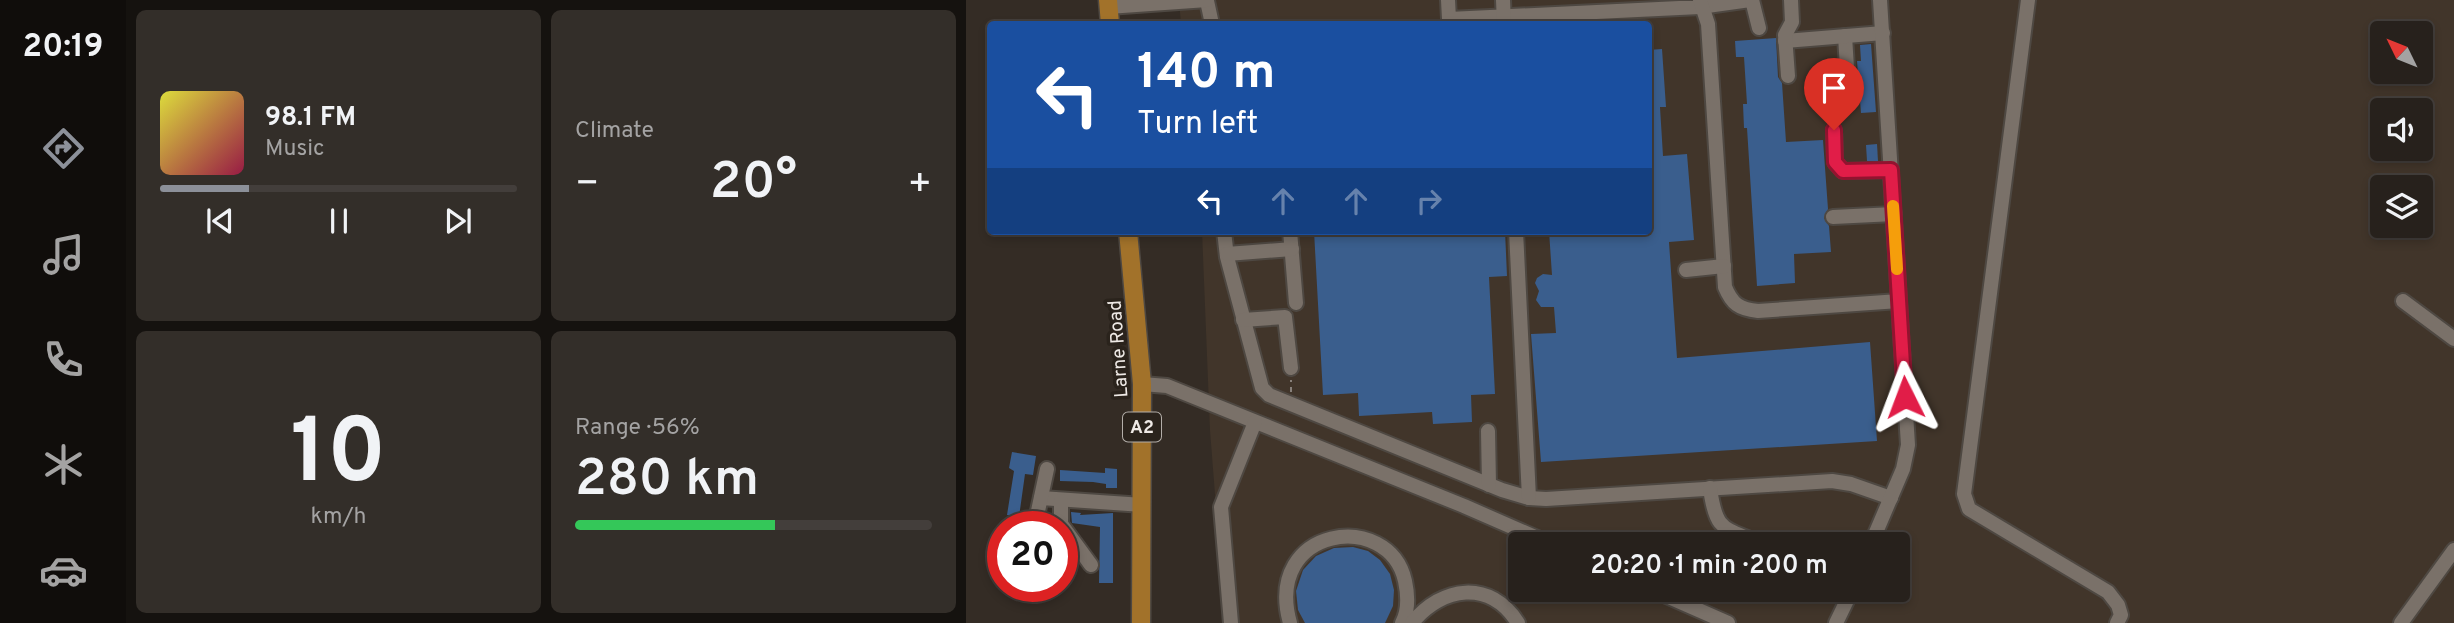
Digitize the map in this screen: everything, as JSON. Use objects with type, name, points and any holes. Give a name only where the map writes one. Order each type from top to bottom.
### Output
[{"type":"main road","name":"Larne Road","points":[[1128,235],[1142,384],[1141,623]]},
{"type":"street","points":[[1108,11],[1207,0],[1211,21]]},
{"type":"street","points":[[1448,0],[1449,19],[1504,20],[1548,7],[1700,4],[1751,0],[1759,28]]},
{"type":"street","points":[[1503,0],[1504,20]]},
{"type":"street","points":[[1788,76],[1785,35],[1792,22],[1791,0]]},
{"type":"street","points":[[1876,532],[1903,469],[1908,445],[1881,0]]},
{"type":"street","points":[[2028,0],[1964,494],[1969,509],[2108,592],[2118,605],[2121,615],[2117,623]]},
{"type":"street","points":[[1700,4],[1708,24],[1724,266],[1726,287],[1731,301],[1743,310],[1899,301]]},
{"type":"street","points":[[1785,41],[1882,33]]},
{"type":"street","points":[[1844,36],[1847,68]]},
{"type":"street","points":[[1834,130],[1835,162],[1843,171],[1891,170]]},
{"type":"street","points":[[1833,218],[1894,214]]},
{"type":"street","points":[[1225,235],[1243,320],[1262,388],[1269,395],[1489,485],[1529,498],[1546,499],[1832,481],[1851,484],[1891,498]]},
{"type":"street","points":[[1290,235],[1296,303]]},
{"type":"street","points":[[1516,235],[1529,498]]},
{"type":"street","points":[[1227,254],[1292,248]]},
{"type":"street","points":[[1686,270],[1724,266]]},
{"type":"street","points":[[2403,301],[2454,339]]},
{"type":"street","points":[[1243,320],[1285,317],[1291,368]]},
{"type":"street","points":[[1142,384],[1167,386],[1524,532]]},
{"type":"street","points":[[1231,623],[1221,507],[1255,422]]},
{"type":"street","points":[[1488,431],[1489,485]]},
{"type":"street","points":[[1047,469],[1040,505],[1061,501],[1143,505]]},
{"type":"street","points":[[1710,488],[1716,518],[1720,525],[1735,532]]},
{"type":"street","points":[[1061,501],[1061,524],[1091,565]]},
{"type":"street","points":[[1290,623],[1285,605],[1286,586],[1292,567],[1304,552],[1321,541],[1339,536],[1359,537],[1377,544],[1392,556],[1404,574],[1408,595],[1408,621]]},
{"type":"street","points":[[2401,623],[2453,553]]},
{"type":"street","points":[[1408,621],[1440,598],[1459,593],[1478,593],[1496,600],[1511,612],[1518,623]]},
{"type":"street","points":[[1680,602],[1728,623]]},
{"type":"street","points":[[1836,623],[1846,602]]},
{"type":"path","points":[[1291,368],[1291,403]]},
{"type":"shaded area","points":[[1179,0],[2454,0],[2454,623],[1225,623],[1210,430],[1202,235],[1652,235],[1652,21],[1181,21]]},
{"type":"building","points":[[1776,38],[1786,142],[1823,140],[1828,209],[1824,218],[1829,226],[1831,252],[1794,254],[1795,283],[1757,286],[1747,128],[1744,128],[1743,104],[1747,104],[1744,57],[1736,57],[1735,41]]},
{"type":"building","points":[[1871,44],[1876,112],[1861,113],[1857,61],[1861,61],[1860,45]]},
{"type":"building","points":[[1662,49],[1666,107],[1660,107],[1663,156],[1687,154],[1694,240],[1669,242],[1677,358],[1870,342],[1877,441],[1541,462],[1531,334],[1556,333],[1554,307],[1541,307],[1536,300],[1539,291],[1535,283],[1543,274],[1552,275],[1549,235],[1652,235],[1652,50]]},
{"type":"building","points":[[1877,144],[1878,161],[1867,161],[1866,145]]},
{"type":"building","points":[[1314,235],[1505,235],[1507,276],[1489,277],[1495,394],[1471,395],[1472,422],[1433,424],[1432,412],[1359,416],[1358,393],[1323,395]]},
{"type":"building","points":[[1012,452],[1036,456],[1033,475],[1025,474],[1020,511],[1008,511],[1014,471],[1009,468]]},
{"type":"building","points":[[1105,468],[1117,469],[1117,488],[1106,488],[1106,484],[1093,482],[1060,481],[1060,470],[1105,473]]},
{"type":"building","points":[[1078,513],[1080,515],[1113,513],[1113,583],[1099,583],[1100,527],[1078,524]]},
{"type":"building","points":[[1353,547],[1368,551],[1380,560],[1390,574],[1394,590],[1393,606],[1385,623],[1305,623],[1298,610],[1296,591],[1303,570],[1316,556],[1334,548]]},
{"type":"slow traffic","points":[[1893,206],[1897,269]]},
{"type":"route","points":[[1834,130],[1835,162],[1843,171],[1891,170],[1905,397]]}]
